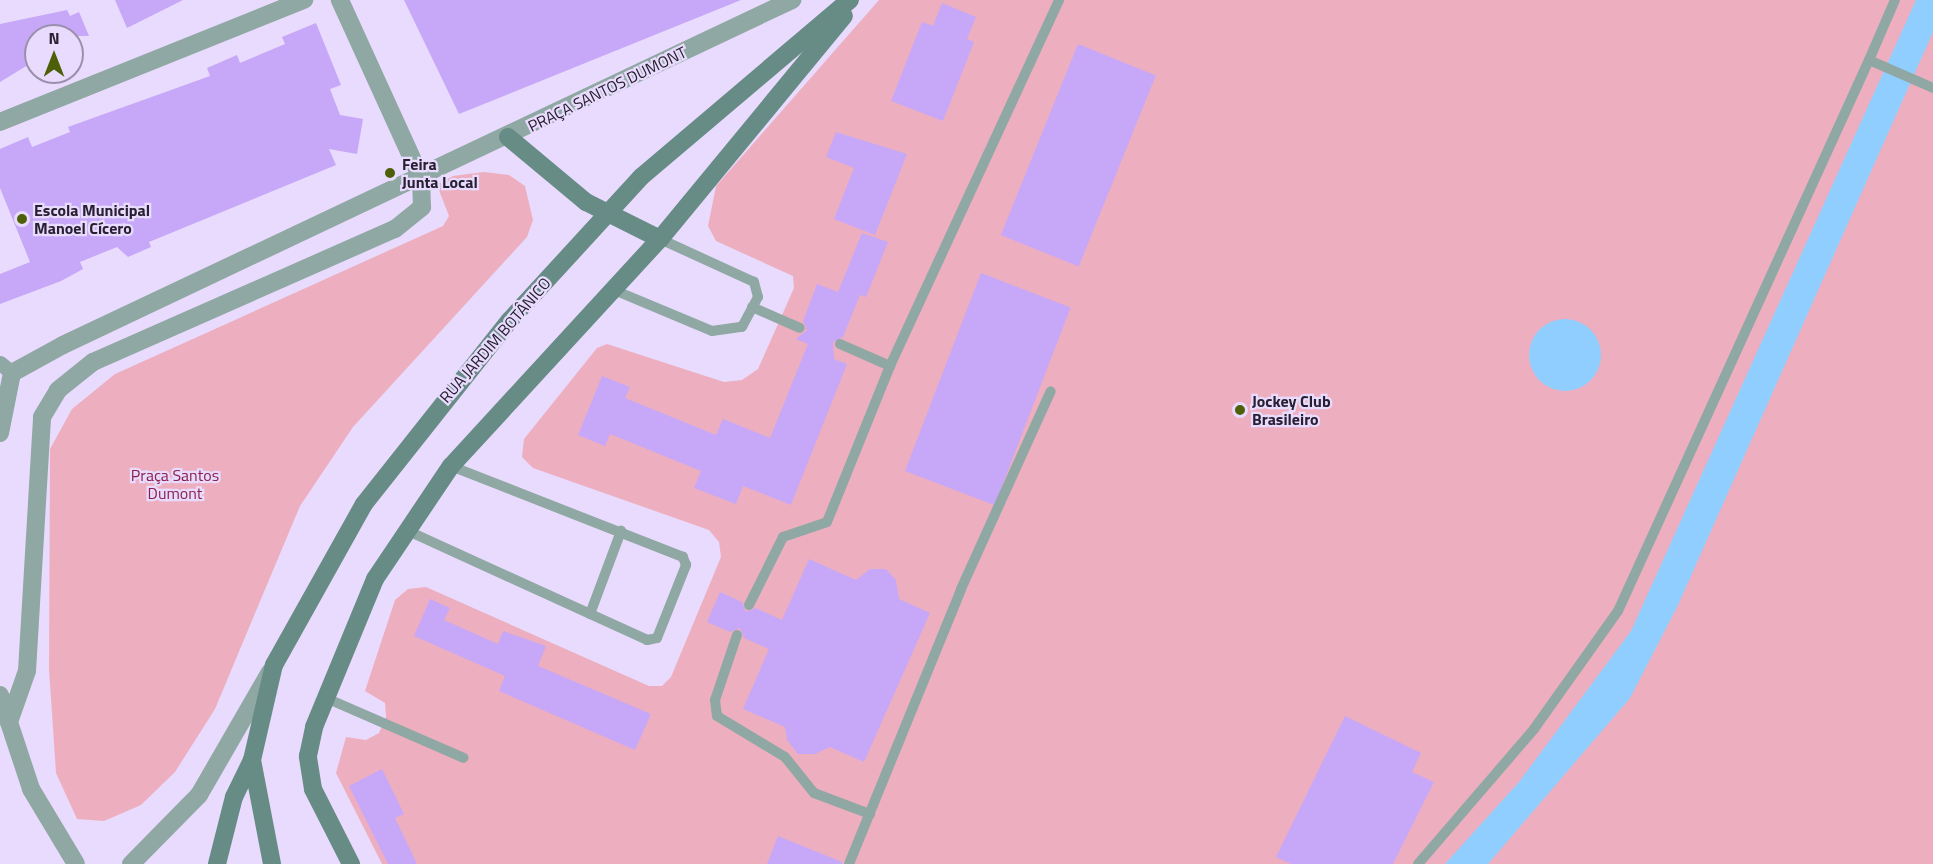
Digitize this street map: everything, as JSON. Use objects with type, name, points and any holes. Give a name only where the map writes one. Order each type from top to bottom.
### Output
[{"type":"main road","name":"RUA JARDIM BOTÂNICO","points":[[252,760],[274,665],[364,504],[435,409],[641,177],[850,0]]},
{"type":"main road","points":[[351,864],[314,789],[308,756],[326,698],[375,579],[451,466],[660,239],[856,0]]},
{"type":"main road","points":[[508,137],[607,214],[660,239]]},
{"type":"main road","points":[[217,864],[234,797],[252,760]]},
{"type":"main road","points":[[252,760],[272,864]]},
{"type":"street","points":[[0,122],[304,0]]},
{"type":"street","points":[[9,722],[27,671],[42,417],[58,390],[93,362],[396,229],[422,207],[421,178],[340,0]]},
{"type":"street","name":"PRAÇA SANTOS DUMONT","points":[[0,433],[6,368],[421,178],[792,0]]},
{"type":"street","points":[[131,864],[199,795],[274,665]]},
{"type":"street","points":[[0,695],[31,789],[76,864]]},
{"type":"lane","points":[[749,605],[783,537],[827,522],[890,366],[1059,0]]},
{"type":"lane","points":[[1418,864],[1547,712],[1618,611],[1873,62],[1895,0]]},
{"type":"lane","points":[[1873,62],[1930,87]]},
{"type":"lane","points":[[614,290],[712,332],[742,327],[758,297],[754,282],[744,274],[660,239]]},
{"type":"lane","points":[[752,307],[800,328]]},
{"type":"lane","points":[[840,344],[890,366]]},
{"type":"lane","points":[[849,864],[961,590],[1051,392]]},
{"type":"lane","points":[[406,530],[647,640],[657,638],[686,565],[683,557],[451,466]]},
{"type":"lane","points":[[590,614],[621,531]]},
{"type":"lane","points":[[737,635],[715,700],[717,716],[785,757],[814,793],[870,814]]},
{"type":"lane","points":[[326,698],[464,758]]},
{"type":"green space","name":"Jockey Club Brasileiro","points":[[879,0],[1933,0],[1933,864],[382,864],[336,773],[346,737],[366,740],[379,733],[386,717],[385,703],[365,691],[395,600],[408,589],[426,587],[649,686],[662,686],[671,677],[721,557],[719,542],[709,530],[533,468],[522,457],[524,439],[597,348],[607,344],[724,382],[742,380],[758,369],[794,288],[793,276],[716,241],[708,226],[716,186]]},
{"type":"green space","name":"Praça Santos Dumont","points":[[484,172],[509,175],[525,186],[533,220],[527,237],[353,427],[300,506],[215,709],[175,772],[141,805],[104,821],[77,819],[56,773],[49,669],[50,449],[72,409],[115,374],[443,226],[449,216],[437,185],[453,176]]},
{"type":"water","points":[[1916,0],[1933,0],[1933,32],[1678,605],[1630,698],[1488,864],[1445,864],[1519,782],[1631,631]]},
{"type":"water","points":[[1572,319],[1591,329],[1599,341],[1601,355],[1599,369],[1591,381],[1579,389],[1558,391],[1539,381],[1531,369],[1529,348],[1539,329],[1551,321]]},
{"type":"building","points":[[115,0],[183,0],[127,28]]},
{"type":"building","points":[[404,0],[741,0],[459,114]]},
{"type":"building","points":[[942,3],[976,17],[967,39],[974,42],[943,121],[891,101],[922,22],[933,26]]},
{"type":"building","points":[[67,10],[70,16],[79,12],[84,24],[24,24],[24,67],[0,82],[0,24]]},
{"type":"building","points":[[316,23],[341,85],[330,89],[340,115],[363,119],[357,154],[329,149],[336,165],[149,242],[151,247],[128,257],[117,247],[80,262],[83,269],[61,281],[0,304],[0,274],[30,262],[0,188],[0,149],[28,137],[32,147],[70,132],[68,127],[210,76],[207,68],[237,55],[240,63],[285,44],[282,37]]},
{"type":"building","points":[[84,24],[89,36],[84,36]]},
{"type":"building","points":[[1078,44],[1156,75],[1079,266],[1001,235]]},
{"type":"building","points":[[836,132],[907,154],[875,235],[834,219],[854,168],[826,157]]},
{"type":"building","points":[[862,233],[888,242],[866,297],[860,295],[843,337],[833,342],[834,359],[847,364],[791,505],[743,486],[736,504],[694,488],[701,471],[610,434],[605,446],[578,435],[602,376],[630,387],[625,398],[716,435],[723,419],[770,438],[808,344],[796,339],[807,330],[803,321],[817,284],[838,292]]},
{"type":"building","points":[[981,273],[1071,307],[995,505],[905,471]]},
{"type":"building","points":[[809,559],[856,580],[870,569],[886,569],[896,580],[899,599],[930,613],[864,762],[830,747],[815,754],[798,754],[787,740],[785,727],[743,709],[769,649],[744,638],[740,628],[730,632],[707,622],[720,592],[742,602],[746,612],[756,608],[782,620]]},
{"type":"building","points":[[430,599],[450,608],[444,620],[498,644],[503,631],[546,646],[538,666],[651,714],[635,750],[499,691],[505,676],[414,636]]},
{"type":"building","points":[[1345,716],[1421,753],[1412,772],[1434,782],[1393,864],[1291,864],[1276,857]]},
{"type":"building","points":[[382,769],[404,814],[395,818],[417,864],[388,864],[349,786]]},
{"type":"building","points":[[778,836],[842,862],[842,864],[767,864]]},
{"type":"place","name":"Feira Junta Local","points":[[390,173]]},
{"type":"place","name":"Escola Municipal Manoel Cícero","points":[[22,219]]},
{"type":"place","name":"Jockey Club Brasileiro","points":[[1240,410]]}]
